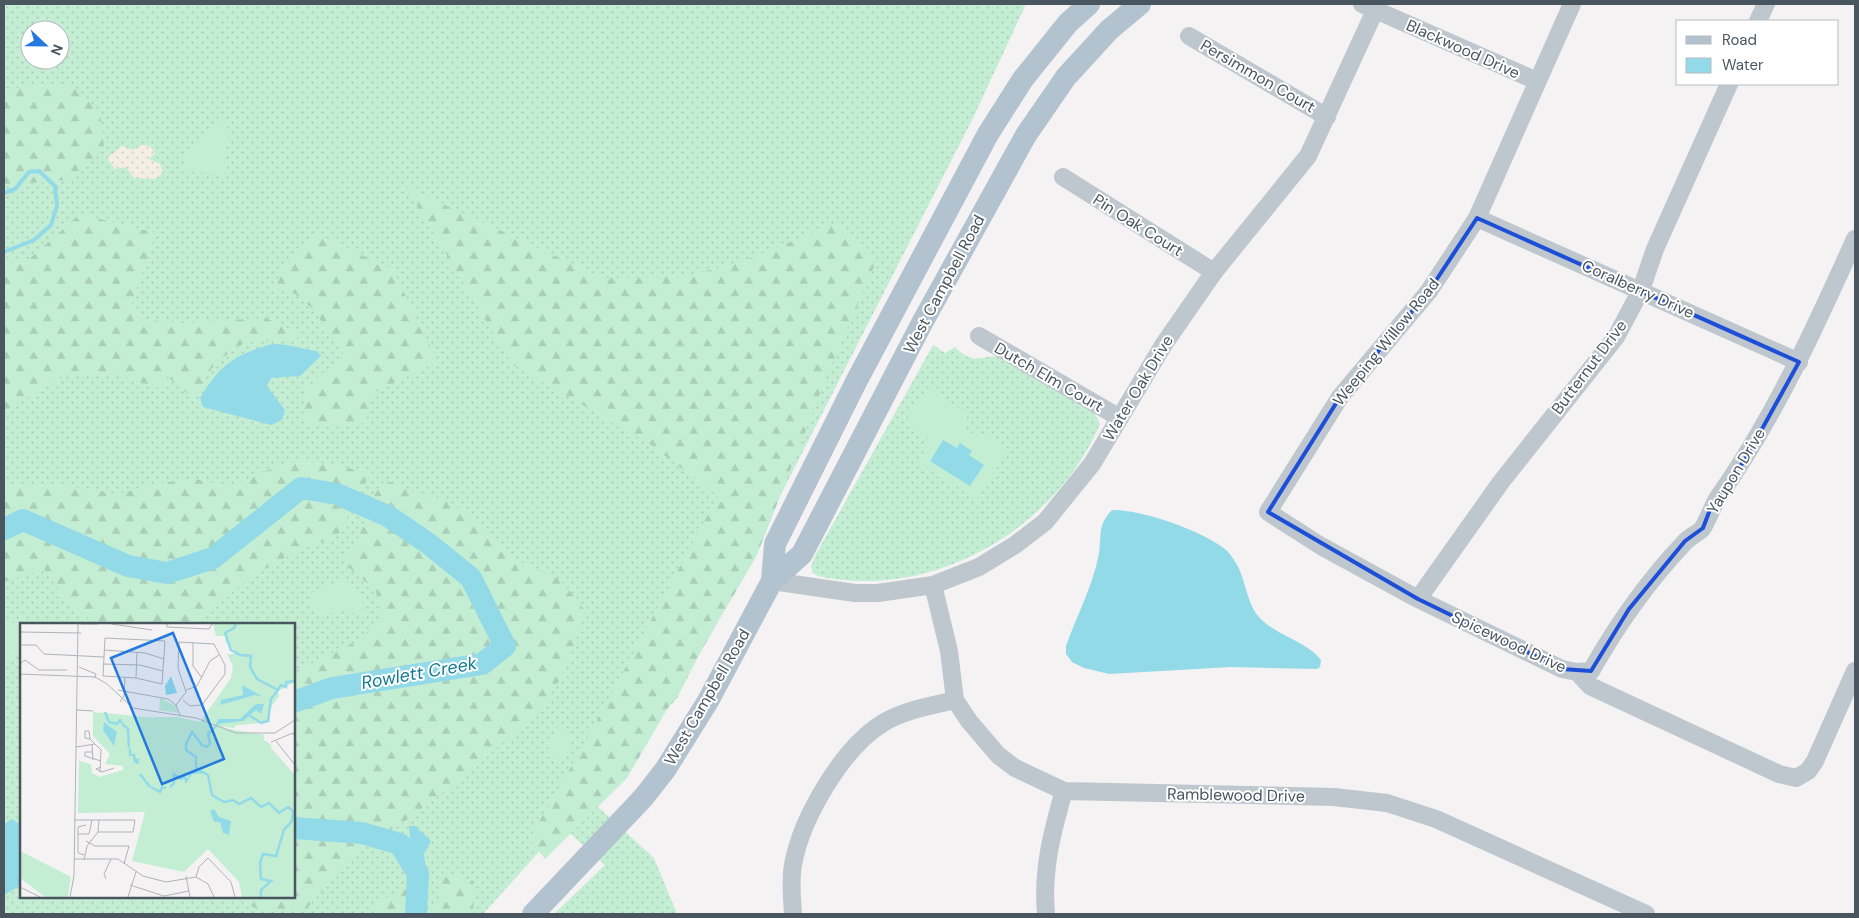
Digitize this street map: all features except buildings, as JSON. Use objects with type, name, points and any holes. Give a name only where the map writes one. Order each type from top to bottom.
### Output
[{"type":"main road","name":"West Campbell Road","points":[[772,581],[775,544],[856,382],[988,134],[1023,79],[1068,23],[1089,4]]},
{"type":"main road","name":"West Campbell Road","points":[[533,914],[643,798],[665,770],[708,701],[772,581],[802,554],[922,323],[1026,135],[1066,77],[1109,30],[1140,4]]},
{"type":"street","name":"Weeping Willow Road","points":[[1268,512],[1340,397],[1429,291],[1477,218],[1572,4]]},
{"type":"street","points":[[1758,20],[1766,4]]},
{"type":"street","name":"Water Oak Drive","points":[[772,581],[855,593],[878,594],[932,585],[979,567],[1015,545],[1045,522],[1092,464],[1166,341],[1214,272],[1308,156],[1327,117],[1372,6]]},
{"type":"street","name":"Blackwood Drive","points":[[1372,6],[1537,81]]},
{"type":"street","name":"Persimmon Court","points":[[1189,36],[1327,117]]},
{"type":"street","name":"Butternut Drive","points":[[1418,599],[1501,482],[1616,337],[1641,290],[1655,249],[1730,85]]},
{"type":"street","name":"Pin Oak Court","points":[[1063,177],[1214,272]]},
{"type":"street","name":"Coralberry Drive","points":[[1477,218],[1799,362]]},
{"type":"street","name":"Yaupon Drive","points":[[1577,672],[1591,671],[1616,626],[1629,609],[1685,541],[1703,528],[1711,507],[1746,458],[1799,362],[1855,239]]},
{"type":"street","name":"Dutch Elm Court","points":[[979,336],[1120,418]]},
{"type":"street","name":"Spicewood Drive","points":[[1268,512],[1322,546],[1418,599],[1562,669],[1577,672],[1590,686],[1779,774],[1796,778],[1808,771],[1815,761],[1855,671]]},
{"type":"street","name":"Ramblewood Drive","points":[[932,585],[949,651],[955,700],[969,721],[998,755],[1015,768],[1064,791],[1334,797],[1388,803],[1436,819],[1646,914]]},
{"type":"street","points":[[793,914],[793,866],[800,839],[840,765],[864,737],[883,723],[911,711],[955,700]]},
{"type":"street","points":[[1046,914],[1046,870],[1051,838],[1064,791]]},
{"type":"highlighted area","points":[[1477,218],[1799,362],[1746,458],[1711,507],[1703,528],[1685,541],[1629,609],[1591,671],[1562,669],[1418,599],[1268,512],[1340,397],[1429,291]]},
{"type":"green space","points":[[4,4],[1026,4],[973,118],[677,698],[588,798],[654,858],[677,914],[554,914],[605,865],[562,826],[483,914],[4,914]]},
{"type":"green space","points":[[69,83],[100,112],[104,148],[74,179],[10,185],[4,188],[4,89]]},
{"type":"green space","points":[[224,122],[230,132],[224,151],[227,167],[224,174],[194,172],[184,169],[187,153],[214,123]]},
{"type":"green space","points":[[406,187],[603,278],[679,277],[736,264],[838,222],[875,264],[827,376],[757,555],[627,778],[545,859],[529,839],[586,741],[718,496],[648,443],[512,364]]},
{"type":"green space","points":[[80,214],[156,233],[132,304],[139,319],[180,323],[266,318],[306,337],[244,343],[216,362],[193,398],[167,376],[163,389],[111,373],[63,377],[4,411],[4,263],[28,260]]},
{"type":"green space","points":[[316,233],[393,270],[438,362],[371,394],[366,423],[306,427],[304,389],[344,355],[313,309],[294,293],[276,288],[282,267]]},
{"type":"green space","points":[[933,345],[945,353],[955,347],[963,354],[975,359],[997,357],[1004,359],[1095,414],[1100,424],[1080,462],[1053,496],[1021,525],[984,549],[945,567],[903,578],[861,581],[818,576],[813,573],[811,566],[815,556]]},
{"type":"green space","points":[[927,388],[968,414],[963,427],[984,440],[987,436],[1008,449],[977,499],[918,462],[931,440],[905,423]]},
{"type":"green space","points":[[300,460],[341,466],[370,474],[337,537],[300,549],[247,579],[199,623],[170,623],[167,620],[158,623],[95,623],[67,601],[44,569],[4,582],[4,486],[61,485],[119,494],[158,483],[195,479],[233,487],[265,471]]},
{"type":"green space","points":[[385,480],[412,492],[446,500],[477,520],[512,558],[561,580],[586,612],[562,676],[544,705],[469,773],[408,819],[356,852],[305,910],[263,912],[236,898],[295,898],[295,672],[357,641],[382,621],[376,591],[344,563],[359,536],[375,494]]},
{"type":"green space","points":[[343,580],[360,593],[366,611],[363,615],[341,610],[322,616],[312,606],[309,594]]},
{"type":"green space","points":[[12,622],[20,626],[20,653],[17,653],[4,668],[4,625]]},
{"type":"green space","points":[[557,727],[564,727],[571,732],[569,751],[563,760],[553,757],[547,745],[548,742],[552,741]]},
{"type":"green space","points":[[438,872],[474,881],[473,914],[374,914],[373,906],[404,888],[427,910],[441,900]]},
{"type":"sand","points":[[142,145],[150,146],[155,153],[149,159],[160,164],[163,172],[156,179],[134,178],[126,167],[115,169],[107,158],[122,146],[133,150]]},
{"type":"water","points":[[273,344],[317,351],[321,356],[300,376],[271,378],[267,386],[285,410],[282,420],[271,425],[203,407],[200,398],[222,369],[239,356]]},
{"type":"water","points":[[943,440],[957,448],[960,443],[972,451],[969,455],[984,465],[970,486],[930,461]]},
{"type":"water","points":[[1112,510],[1139,513],[1171,522],[1203,536],[1226,550],[1237,565],[1249,599],[1259,617],[1274,629],[1314,653],[1321,660],[1320,667],[1317,669],[1231,667],[1109,674],[1084,668],[1072,662],[1066,654],[1066,646],[1093,577],[1099,553],[1102,526]]},
{"type":"water","points":[[12,819],[20,824],[20,886],[4,895],[4,824]]},
{"type":"water","points":[[409,826],[415,826],[431,841],[424,854],[428,882],[416,885],[412,867],[407,860],[411,849]]},
{"type":"waterway","points":[[4,193],[15,189],[29,172],[39,171],[55,186],[57,206],[51,225],[34,240],[4,252]]},
{"type":"waterway","name":"Rowlett Creek","points":[[4,529],[23,520],[128,566],[167,573],[213,558],[301,488],[337,494],[388,516],[429,544],[471,578],[505,646],[482,664],[332,688],[295,702]]},
{"type":"waterway","name":"Rowlett Creek","points":[[295,828],[362,833],[400,844],[418,874],[416,914]]}]
